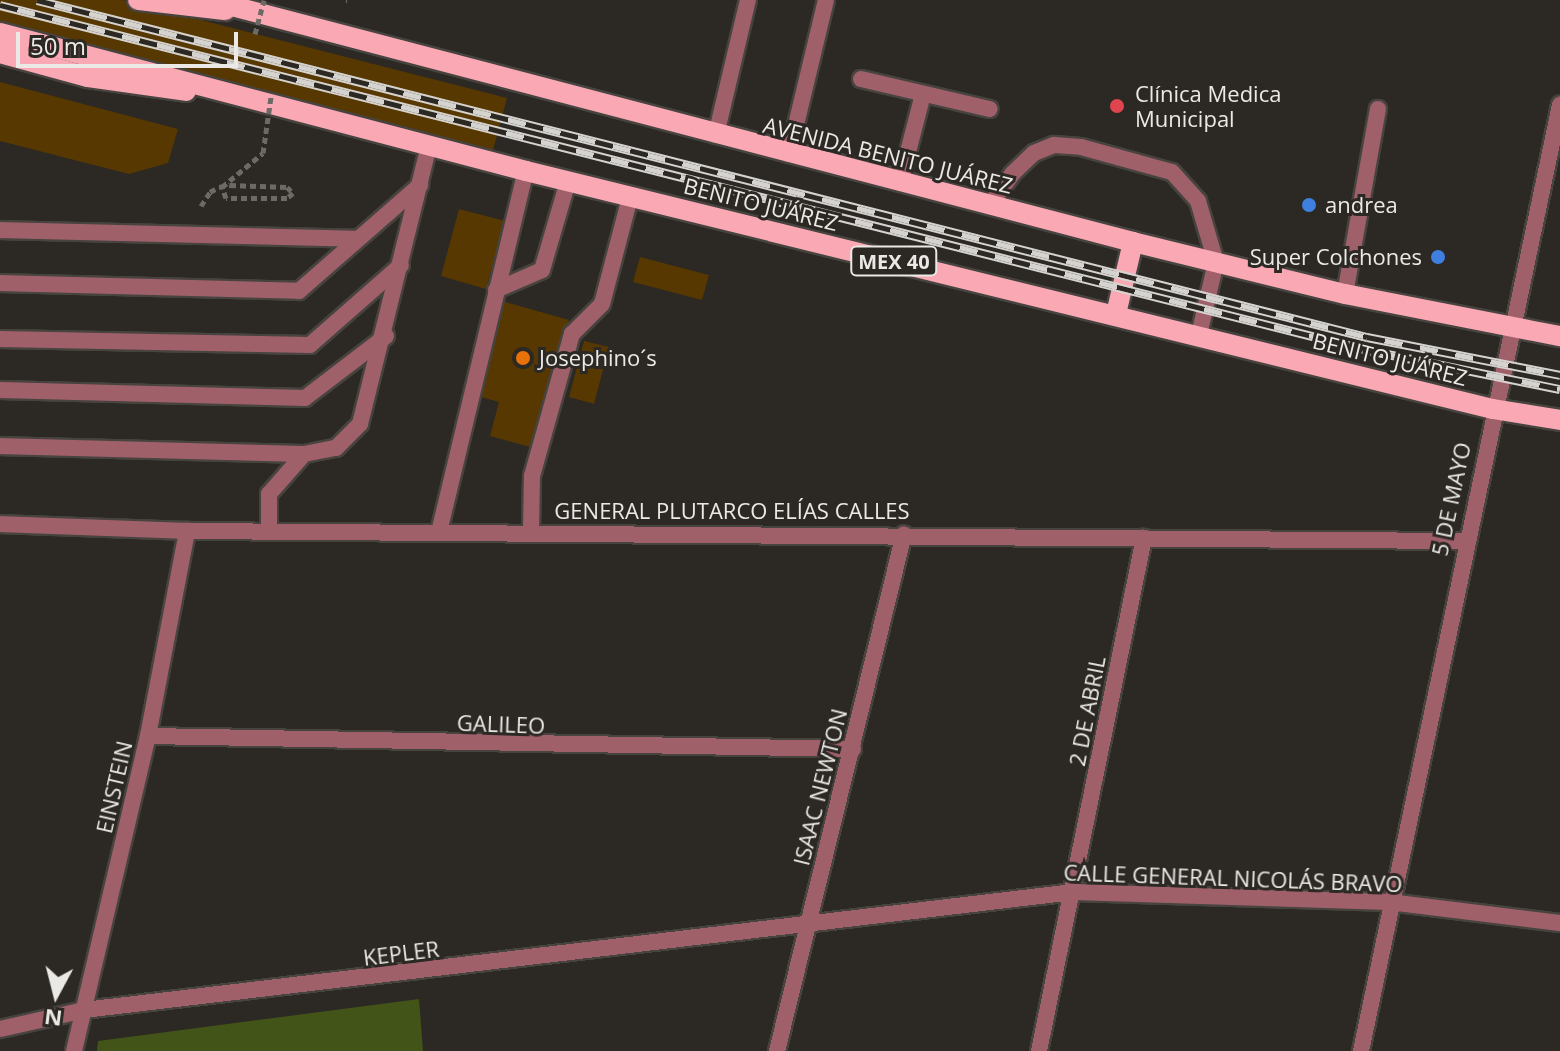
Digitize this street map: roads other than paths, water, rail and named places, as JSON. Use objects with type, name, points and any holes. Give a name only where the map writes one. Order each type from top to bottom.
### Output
[{"type":"main road","points":[[138,0],[260,6]]},
{"type":"main road","name":"AVENIDA BENITO JUÁREZ","points":[[209,0],[260,6],[716,135],[1133,242],[1345,294],[1511,329],[1560,336]]},
{"type":"main road","points":[[236,0],[260,6]]},
{"type":"main road","name":"BENITO JUÁREZ","points":[[0,33],[630,197],[1493,409],[1560,420]]},
{"type":"main road","points":[[0,53],[128,85],[230,93]]},
{"type":"main road","points":[[1116,314],[1133,242]]},
{"type":"street","points":[[716,135],[746,0]]},
{"type":"street","points":[[789,154],[826,0]]},
{"type":"street","points":[[861,79],[990,109]]},
{"type":"street","points":[[900,183],[923,94]]},
{"type":"street","name":"5 DE MAYO","points":[[1361,1051],[1389,902],[1560,105]]},
{"type":"street","points":[[1345,294],[1378,109]]},
{"type":"street","points":[[0,446],[304,454],[336,448],[360,424],[386,336],[429,145]]},
{"type":"street","points":[[989,206],[1034,153],[1054,145],[1081,147],[1172,172],[1189,185],[1216,262],[1199,335]]},
{"type":"street","points":[[439,532],[526,171]]},
{"type":"street","points":[[496,290],[542,270],[568,181]]},
{"type":"street","points":[[0,283],[299,291],[420,185]]},
{"type":"street","points":[[531,532],[532,476],[572,334],[602,304],[630,197]]},
{"type":"street","points":[[0,230],[357,239]]},
{"type":"street","points":[[0,339],[310,345],[401,265]]},
{"type":"street","points":[[0,390],[305,398],[386,336]]},
{"type":"street","points":[[269,531],[269,494],[304,454]]},
{"type":"street","name":"GENERAL PLUTARCO ELÍAS CALLES","points":[[0,524],[187,531],[904,534],[1465,541]]},
{"type":"street","name":"EINSTEIN","points":[[74,1051],[148,736],[187,531]]},
{"type":"street","name":"ISAAC NEWTON","points":[[777,1051],[904,534]]},
{"type":"street","name":"2 DE ABRIL","points":[[1039,1051],[1074,892],[1144,538]]},
{"type":"street","name":"GALILEO","points":[[148,736],[548,748],[853,749]]},
{"type":"street","name":"CALLE GENERAL NICOLÁS BRAVO","points":[[809,922],[1074,892],[1389,902],[1560,923]]},
{"type":"street","name":"KEPLER","points":[[0,1029],[84,1010],[265,992],[809,922]]},
{"type":"railway","points":[[37,0],[1367,337],[1560,375]]},
{"type":"railway","points":[[0,5],[1363,349],[1560,389]]},
{"type":"place","name":"Clínica Medica Municipal","points":[[1117,106]]},
{"type":"place","name":"andrea","points":[[1309,205]]},
{"type":"place","name":"Super Colchones","points":[[1438,257]]},
{"type":"place","name":"Josephino´s","points":[[523,358]]}]
